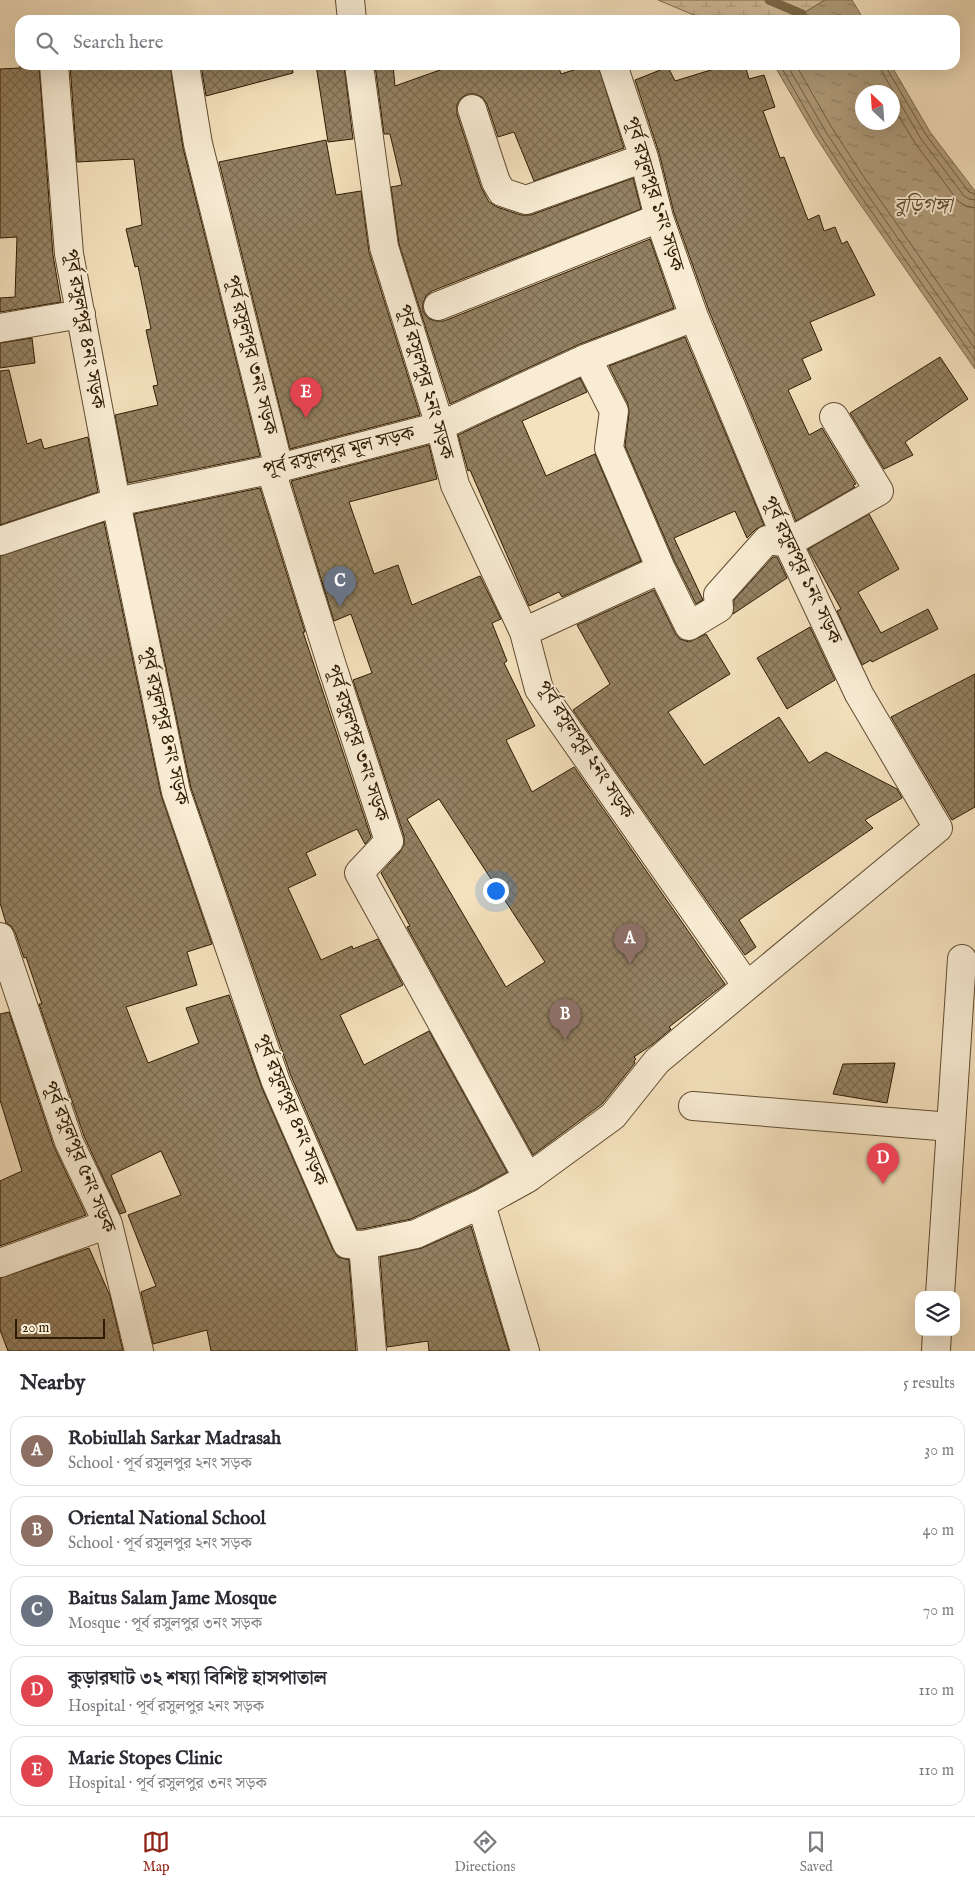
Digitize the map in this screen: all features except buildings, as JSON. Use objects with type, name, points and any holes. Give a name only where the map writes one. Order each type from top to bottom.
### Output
[{"type":"street","name":"পূর্ব রসুলপুর ৪নং সড়ক","points":[[54,70],[69,254],[116,502],[176,792],[276,1082],[347,1244],[362,1245]]},
{"type":"street","name":"পূর্ব রসুলপুর ৩নং সড়ক","points":[[186,70],[198,144],[279,468],[274,480],[389,841],[359,873],[528,1178]]},
{"type":"street","name":"পূর্ব রসুলপুর ২নং সড়ক","points":[[360,70],[384,247],[440,426],[455,485],[524,632],[539,689],[747,986]]},
{"type":"street","name":"পূর্ব রসুলপুর ১নং সড়ক","points":[[615,70],[644,158],[659,218],[694,317],[788,544],[859,694],[938,828],[747,986]]},
{"type":"street","points":[[472,108],[496,182],[502,192],[526,200],[644,158]]},
{"type":"street","points":[[438,306],[659,218]]},
{"type":"street","points":[[0,328],[81,314]]},
{"type":"street","name":"পূর্ব রসুলপুর মূল সড়ক","points":[[0,541],[116,502],[279,468],[440,426],[587,358],[694,317]]},
{"type":"street","points":[[587,358],[614,411],[609,448],[661,568],[689,626],[719,608],[718,595],[767,540],[788,544],[879,491],[834,417]]},
{"type":"street","points":[[524,632],[661,568]]},
{"type":"street","name":"পূর্ব রসুলপুর ৫নং সড়ক","points":[[0,937],[69,1142],[108,1224],[139,1351]]},
{"type":"street","points":[[940,1291],[962,959]]},
{"type":"street","points":[[372,1351],[362,1245],[416,1234],[481,1204],[528,1178],[613,1116],[657,1061],[747,986]]},
{"type":"street","points":[[693,1106],[950,1127]]},
{"type":"street","points":[[481,1204],[524,1351]]},
{"type":"street","points":[[0,1263],[108,1224]]},
{"type":"street","points":[[936,1351],[937,1336]]},
{"type":"green space","points":[[658,0],[825,0],[800,15],[694,15]]},
{"type":"water","points":[[825,0],[852,0],[861,15],[800,15]]},
{"type":"water","name":"বুড়িগঙ্গা","points":[[777,70],[894,70],[930,132],[975,191],[975,369],[849,188],[816,137]]},
{"type":"waterway","points":[[769,0],[802,14]]},
{"type":"place","name":"Marie Stopes Clinic","points":[[306,418]]},
{"type":"place","name":"Baitus Salam Jame Mosque","points":[[340,607]]},
{"type":"place","name":"Robiullah Sarkar Madrasah","points":[[630,964]]},
{"type":"place","name":"Oriental National School","points":[[565,1040]]},
{"type":"place","name":"কুড়ারঘাট ৩২ শয্যা বিশিষ্ট হাসপাতাল","points":[[883,1184]]}]
